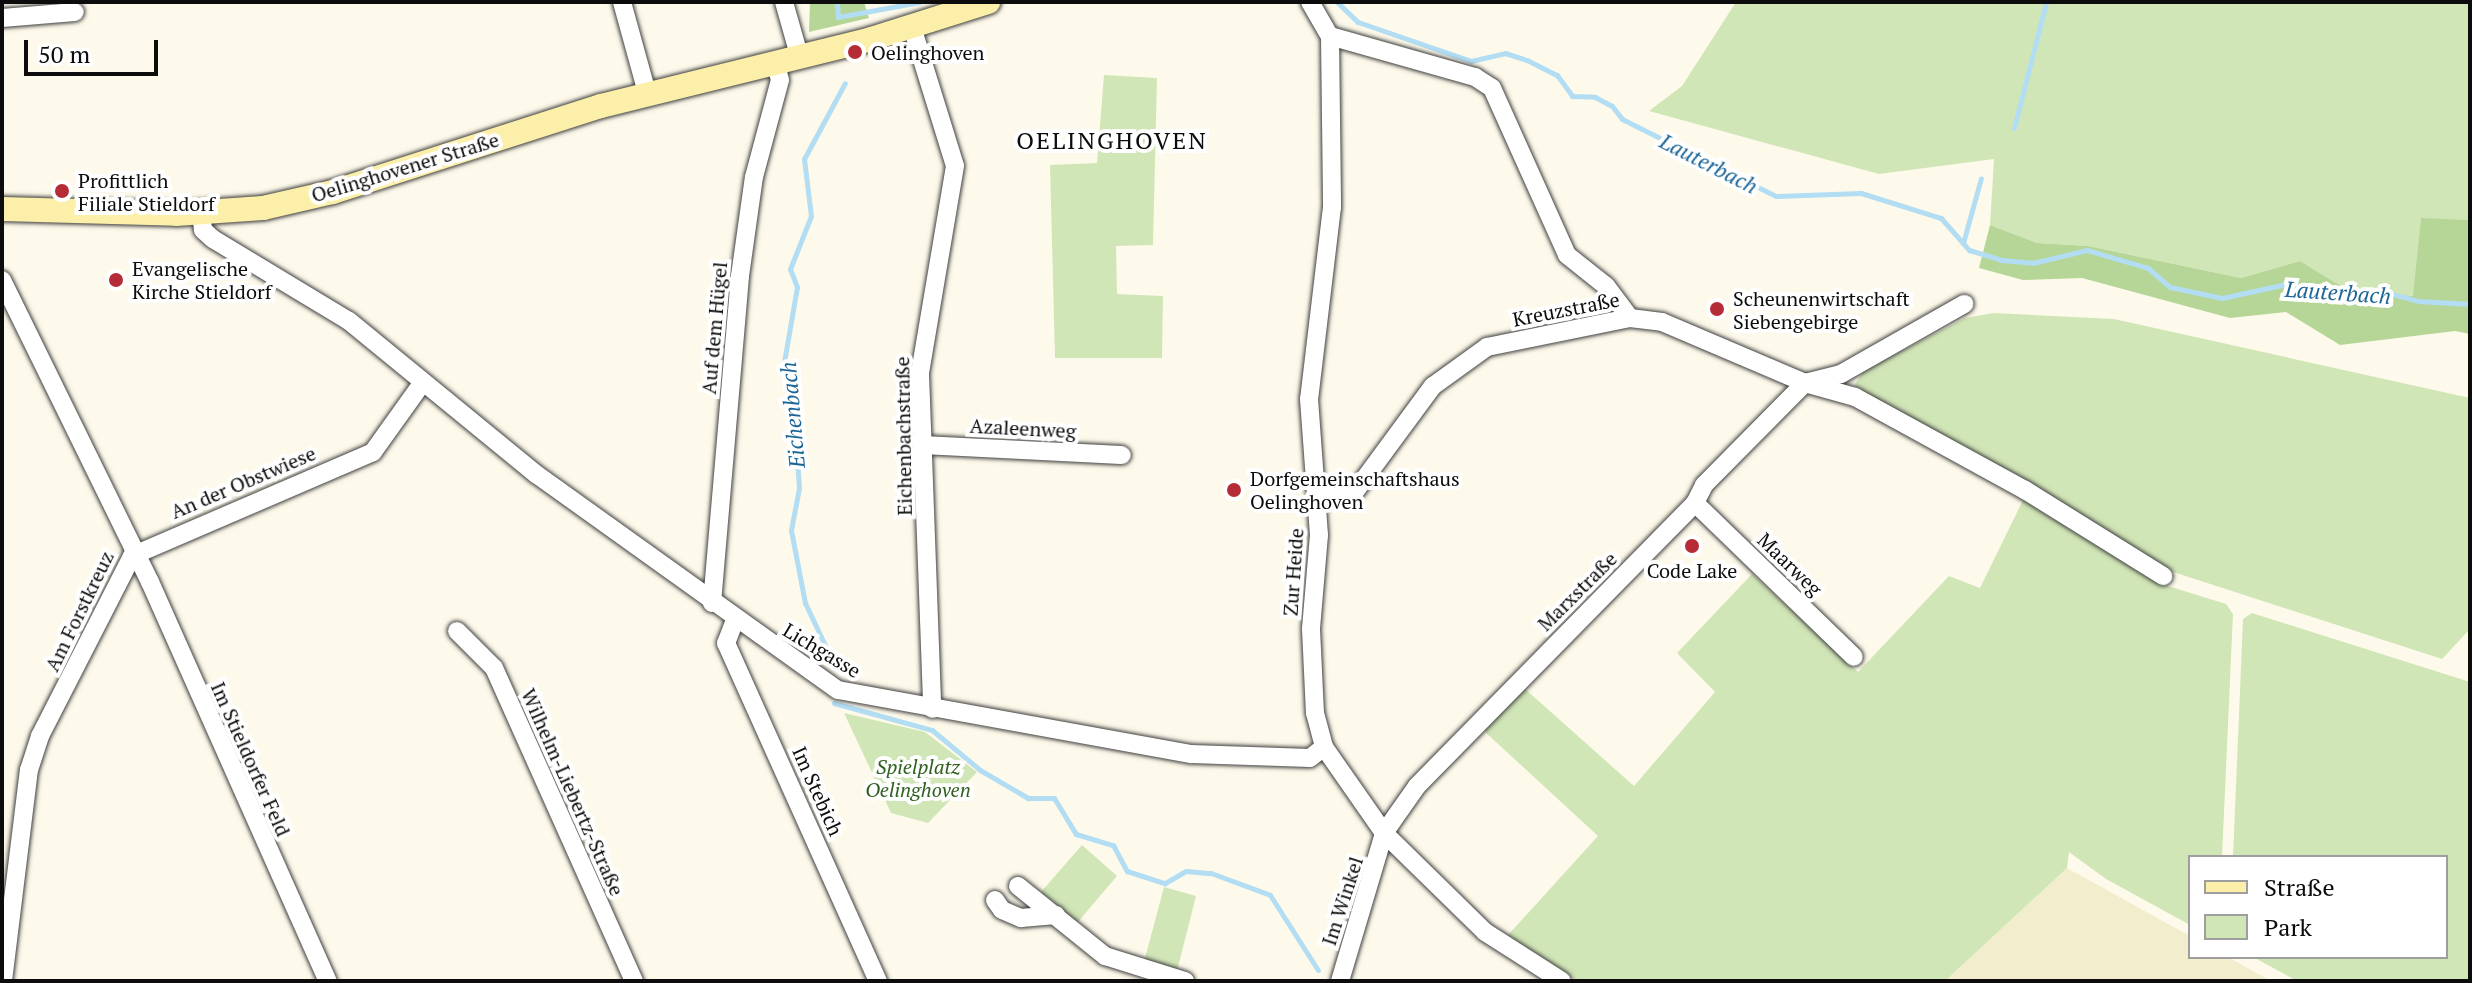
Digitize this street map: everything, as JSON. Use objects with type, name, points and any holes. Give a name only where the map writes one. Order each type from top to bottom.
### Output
[{"type":"main road","name":"Oelinghovener Straße","points":[[2,209],[201,213],[263,208],[333,192],[647,93],[912,27],[988,2]]},
{"type":"street","points":[[622,2],[647,93]]},
{"type":"street","name":"Auf dem Hügel","points":[[712,603],[740,276],[754,177],[787,58],[784,2]]},
{"type":"street","name":"Zur Heide","points":[[1310,2],[1326,7],[1330,36],[1332,222],[1309,399],[1318,490],[1311,629],[1315,713],[1324,747],[1384,833],[1485,932],[1562,981]]},
{"type":"street","points":[[2,18],[75,12]]},
{"type":"street","name":"Eichenbachstraße","points":[[912,27],[955,166],[920,374],[932,709]]},
{"type":"street","points":[[1330,36],[1475,77],[1492,88],[1567,255],[1606,286],[1630,318]]},
{"type":"street","name":"Lichgasse","points":[[201,213],[203,230],[213,239],[349,321],[536,474],[735,620],[838,690],[932,709],[1064,727],[1191,754],[1310,758],[1324,747]]},
{"type":"street","name":"Am Forstkreuz","points":[[2,280],[132,556],[40,736],[29,770],[3,981]]},
{"type":"street","points":[[1805,383],[1841,374],[1964,304]]},
{"type":"street","name":"Kreuzstraße","points":[[1318,490],[1354,493],[1433,386],[1487,347],[1630,318],[1662,322],[1805,383],[1868,405],[2025,490],[2163,576]]},
{"type":"street","name":"An der Obstwiese","points":[[132,556],[373,452],[423,382]]},
{"type":"street","name":"Marxstraße","points":[[1384,833],[1417,786],[1695,503],[1704,485],[1805,383]]},
{"type":"street","name":"Azaleenweg","points":[[922,445],[1122,455]]},
{"type":"street","name":"Maarweg","points":[[1695,503],[1854,657]]},
{"type":"street","name":"Im Stieldorfer Feld","points":[[132,556],[150,582],[328,981]]},
{"type":"street","name":"Im Stebich","points":[[735,620],[726,643],[878,981]]},
{"type":"street","name":"Wilhelm-Liebertz-Straße","points":[[457,631],[494,668],[634,981]]},
{"type":"street","name":"Im Winkel","points":[[1340,981],[1380,862],[1384,833]]},
{"type":"street","points":[[1018,886],[1105,956],[1185,981]]},
{"type":"street","points":[[995,900],[1002,910],[1021,918],[1056,915]]},
{"type":"shaded area","points":[[2067,868],[2188,935],[2188,959],[2232,959],[2271,981],[1945,981]]},
{"type":"green space","points":[[810,2],[864,2],[869,18],[809,32]]},
{"type":"green space","points":[[1736,2],[2470,2],[2470,220],[2421,219],[2414,296],[2346,289],[2300,261],[2241,278],[2088,246],[2037,243],[1990,225],[1994,159],[1879,174],[1649,111],[1682,86]]},
{"type":"green space","points":[[1104,75],[1157,78],[1153,245],[1116,246],[1117,294],[1163,296],[1162,358],[1055,358],[1050,165],[1097,163]]},
{"type":"green space","points":[[2421,218],[2470,220],[2470,334],[2455,331],[2340,345],[2286,312],[2230,318],[2082,278],[2023,280],[1979,268],[1990,225],[2037,243],[2088,246],[2241,278],[2300,261],[2346,289],[2413,296]]},
{"type":"green space","points":[[1994,313],[2114,319],[2470,398],[2470,629],[2442,659],[2164,569],[1858,392],[1855,384],[1864,371],[1965,318]]},
{"type":"green space","points":[[2027,492],[2168,586],[2226,604],[2233,614],[2222,855],[2188,855],[2188,924],[2106,879],[2069,852],[2067,868],[1945,981],[1577,981],[1508,935],[1598,836],[1484,731],[1524,688],[1634,786],[1715,692],[1677,653],[1752,574],[1858,672],[1949,576],[1980,588]]},
{"type":"green space","points":[[2252,613],[2470,682],[2470,981],[2297,981],[2257,959],[2448,959],[2448,855],[2233,855],[2243,619]]},
{"type":"green space","name":"Spielplatz Oelinghoven","points":[[844,713],[925,732],[977,772],[928,823],[891,813]]},
{"type":"green space","points":[[1082,845],[1117,876],[1077,923],[1041,892]]},
{"type":"green space","points":[[1164,887],[1196,896],[1177,971],[1144,962]]},
{"type":"waterway","name":"Lauterbach","points":[[837,2],[838,17],[920,2]]},
{"type":"waterway","name":"Lauterbach","points":[[1337,2],[1358,22],[1471,61],[1505,53],[1527,60],[1557,75],[1572,96],[1595,97],[1612,106],[1622,119],[1776,196],[1861,193],[1941,218],[1969,250],[2001,260],[2033,263],[2087,250],[2148,268],[2170,287],[2222,298],[2287,284],[2322,292],[2381,291],[2418,301],[2470,304]]},
{"type":"waterway","points":[[2014,128],[2046,2]]},
{"type":"waterway","name":"Eichenbach","points":[[832,660],[805,603],[791,530],[799,488],[793,400],[784,362],[797,287],[790,269],[811,216],[804,159],[845,83]]},
{"type":"waterway","points":[[1963,243],[1981,178]]},
{"type":"waterway","name":"Eichenbach","points":[[834,703],[932,730],[980,770],[1028,798],[1054,798],[1076,834],[1113,845],[1127,871],[1165,883],[1186,871],[1211,873],[1270,895],[1318,970]]},
{"type":"place","name":"Oelinghoven","points":[[855,52]]},
{"type":"place","name":"Profittlich Filiale Stieldorf","points":[[62,191]]},
{"type":"place","name":"Evangelische Kirche Stieldorf","points":[[116,280]]},
{"type":"place","name":"Scheunenwirtschaft Siebengebirge","points":[[1717,309]]},
{"type":"place","name":"Dorfgemeinschaftshaus Oelinghoven","points":[[1234,490]]},
{"type":"place","name":"Code Lake","points":[[1692,546]]},
{"type":"district","name":"OELINGHOVEN","points":[[1112,141]]}]
